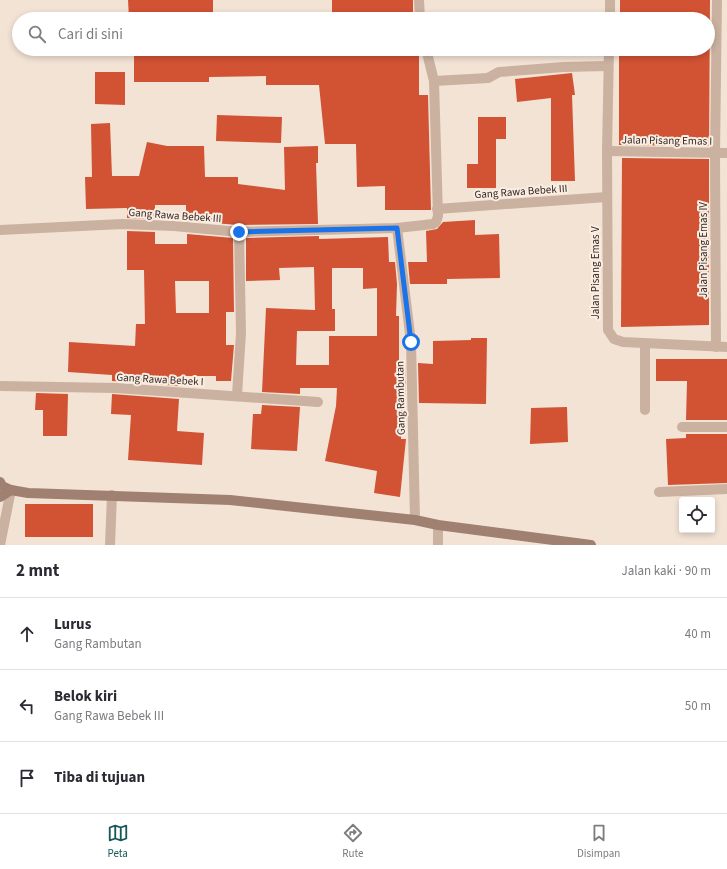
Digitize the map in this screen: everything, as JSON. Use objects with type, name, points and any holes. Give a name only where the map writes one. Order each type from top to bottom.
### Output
[{"type":"street","points":[[419,0],[420,12]]},
{"type":"street","points":[[610,0],[610,12]]},
{"type":"street","name":"Jalan Pisang Emas IV","points":[[716,347],[715,153],[717,0]]},
{"type":"street","points":[[428,56],[434,81],[437,209]]},
{"type":"street","name":"Jalan Pisang Emas V","points":[[609,56],[607,151],[608,330],[614,339],[623,342],[646,345],[727,347]]},
{"type":"street","points":[[434,81],[488,78],[499,72],[564,67],[608,66]]},
{"type":"street","name":"Jalan Pisang Emas I","points":[[607,151],[727,153]]},
{"type":"street","name":"Gang Rawa Bebek III","points":[[0,230],[122,224],[174,226],[239,232],[397,228],[433,224],[437,219],[437,209],[607,197]]},
{"type":"street","name":"Gang Rambutan","points":[[397,228],[411,342],[415,520]]},
{"type":"street","points":[[237,395],[241,333],[239,232]]},
{"type":"street","points":[[645,410],[646,345]]},
{"type":"street","name":"Gang Rawa Bebek I","points":[[0,386],[116,388],[237,395],[318,402]]},
{"type":"street","points":[[682,427],[727,427]]},
{"type":"street","points":[[0,482],[2,486],[10,490],[28,493],[230,500],[415,520],[438,525],[591,545]]},
{"type":"street","points":[[0,497],[10,490]]},
{"type":"street","points":[[0,545],[10,490]]},
{"type":"street","points":[[659,492],[727,490]]},
{"type":"street","points":[[110,545],[112,496]]},
{"type":"street","points":[[438,525],[438,545]]},
{"type":"building","points":[[128,0],[213,0],[213,12],[129,12]]},
{"type":"building","points":[[332,0],[413,0],[413,12],[332,12]]},
{"type":"building","points":[[620,0],[710,0],[710,12],[620,12]]},
{"type":"building","points":[[134,56],[419,56],[419,95],[428,95],[431,210],[385,210],[385,186],[357,187],[356,144],[325,144],[319,85],[266,85],[266,76],[209,77],[209,82],[134,82]]},
{"type":"building","points":[[619,56],[710,56],[709,146],[619,145]]},
{"type":"building","points":[[95,72],[125,72],[125,105],[95,104]]},
{"type":"building","points":[[572,73],[575,95],[572,95],[575,181],[551,181],[551,98],[517,102],[515,79]]},
{"type":"building","points":[[217,115],[282,117],[281,143],[216,141]]},
{"type":"building","points":[[478,117],[506,117],[506,139],[496,139],[496,188],[467,188],[467,164],[478,164]]},
{"type":"building","points":[[110,123],[112,176],[139,176],[147,142],[167,146],[204,146],[205,177],[238,177],[238,184],[285,190],[284,147],[318,146],[318,163],[316,163],[318,224],[239,225],[186,221],[186,205],[155,205],[155,219],[127,218],[127,208],[86,209],[85,177],[92,177],[91,124]]},
{"type":"building","points":[[622,158],[709,159],[709,325],[621,327]]},
{"type":"building","points":[[475,220],[475,235],[499,234],[500,278],[447,279],[447,284],[410,284],[408,262],[427,262],[426,231],[437,229],[443,222]]},
{"type":"building","points":[[127,231],[155,232],[155,244],[187,244],[187,234],[233,238],[234,312],[226,312],[226,345],[234,345],[231,381],[216,381],[216,376],[180,376],[179,386],[112,381],[112,375],[68,372],[69,342],[135,346],[136,324],[145,324],[144,270],[127,270]],"holes":[[[175,281],[209,281],[209,313],[176,313]]]},
{"type":"building","points":[[319,236],[319,239],[388,237],[389,262],[395,262],[397,284],[396,316],[399,316],[399,362],[405,362],[406,403],[403,403],[401,439],[406,439],[400,497],[374,493],[377,471],[325,461],[336,406],[337,388],[300,388],[300,394],[262,392],[266,308],[315,310],[314,267],[279,268],[280,280],[246,281],[246,238]],"holes":[[[332,268],[363,268],[363,289],[377,288],[377,336],[329,336],[329,365],[296,365],[297,331],[335,331],[335,309],[332,309]]]},
{"type":"building","points":[[471,338],[487,338],[486,404],[419,403],[418,363],[433,364],[433,341],[471,340]]},
{"type":"building","points":[[656,359],[727,359],[727,420],[686,420],[687,381],[656,381]]},
{"type":"building","points":[[36,393],[68,394],[67,436],[43,436],[43,410],[35,410]]},
{"type":"building","points":[[112,394],[179,399],[177,431],[204,433],[202,465],[128,460],[131,415],[111,414]]},
{"type":"building","points":[[262,405],[300,407],[297,451],[251,449],[253,414],[261,414]]},
{"type":"building","points":[[567,407],[568,442],[530,444],[531,408]]},
{"type":"building","points":[[686,434],[727,434],[727,483],[668,485],[666,439],[686,438]]},
{"type":"building","points":[[25,504],[93,504],[93,537],[25,537]]},
{"type":"route","points":[[239,232],[397,228],[411,342]]}]
